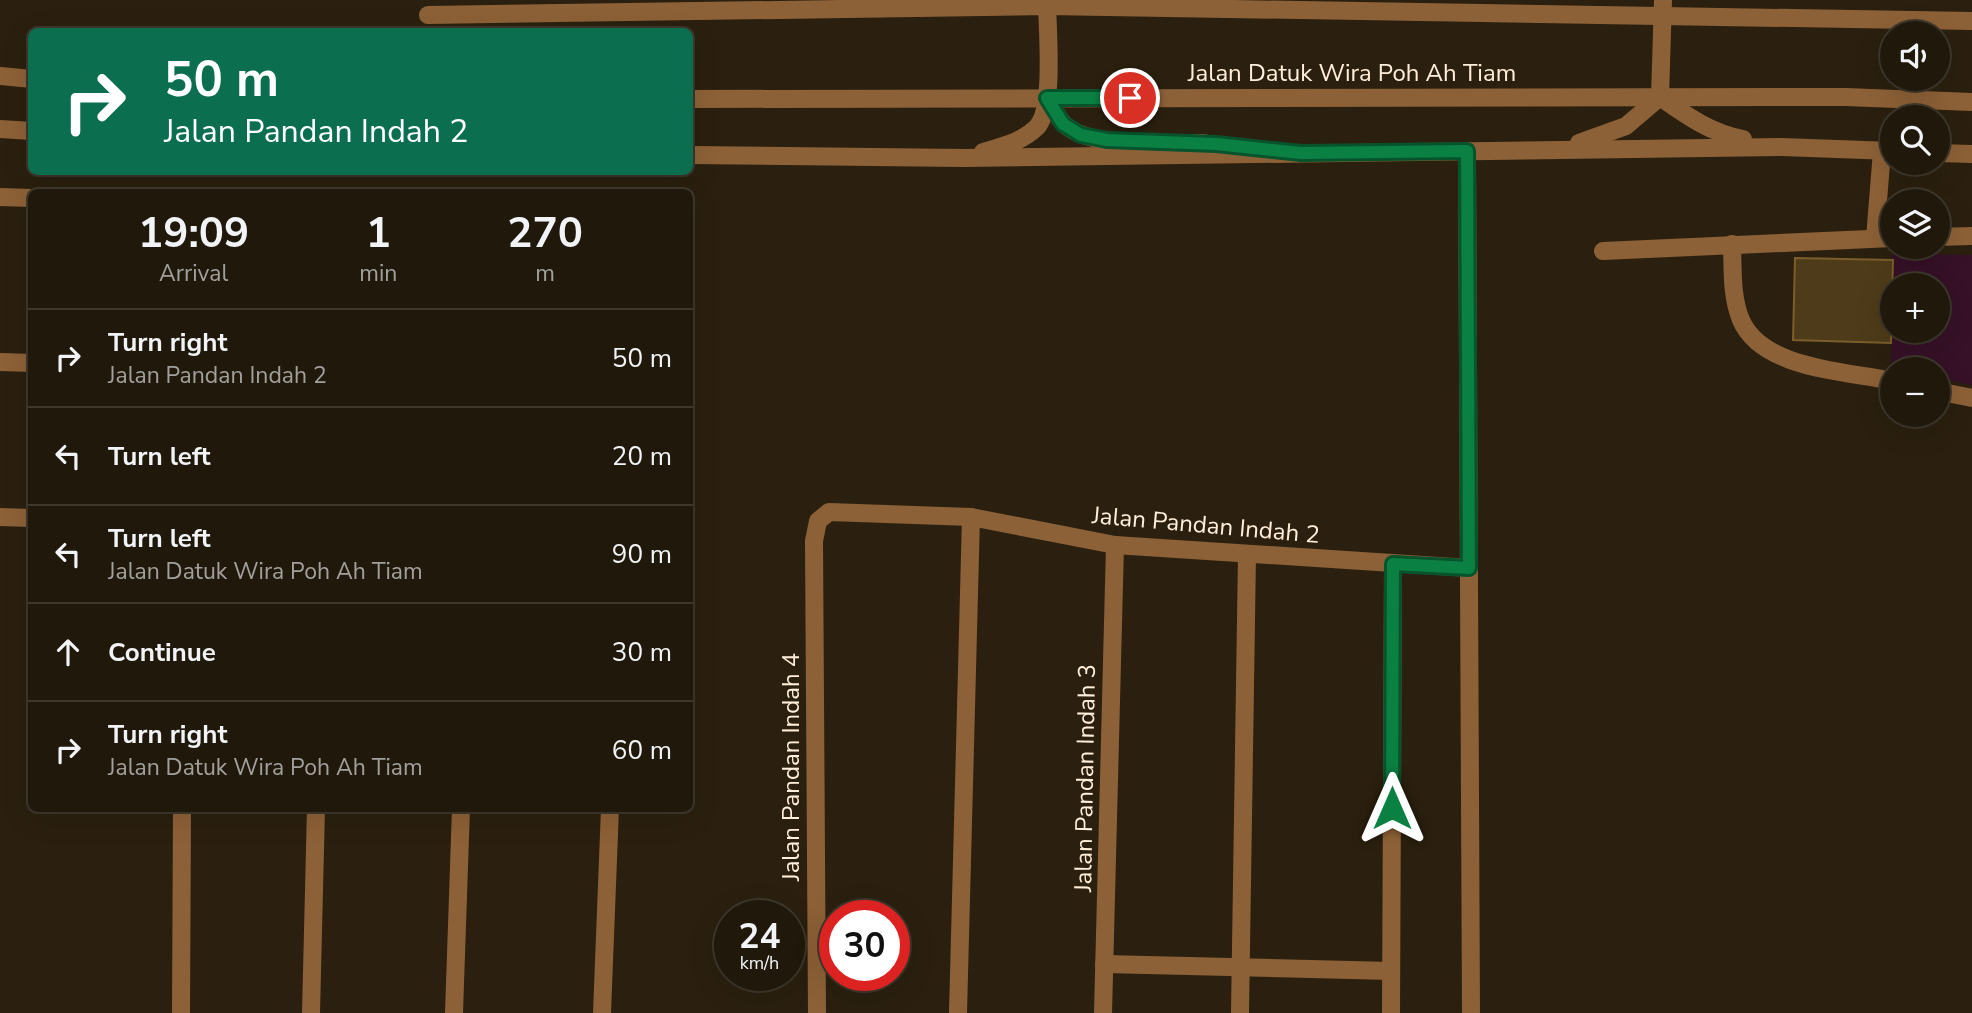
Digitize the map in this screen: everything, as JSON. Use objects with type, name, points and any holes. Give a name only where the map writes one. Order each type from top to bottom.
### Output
[{"type":"street","points":[[963,158],[1020,141],[1039,125],[1047,98],[1047,3]]},
{"type":"street","points":[[428,15],[1047,3],[1663,8],[1972,21]]},
{"type":"street","points":[[1560,149],[1626,126],[1660,97],[1663,8]]},
{"type":"street","points":[[0,76],[28,79]]},
{"type":"street","points":[[1660,97],[1694,121],[1721,135],[1782,147]]},
{"type":"street","name":"Jalan Datuk Wira Poh Ah Tiam","points":[[693,99],[1846,97],[1972,103]]},
{"type":"street","points":[[1047,98],[1063,124],[1081,135],[1107,140],[1216,144],[1301,153]]},
{"type":"street","points":[[0,129],[28,131]]},
{"type":"street","points":[[693,155],[963,158],[1782,147],[1880,151]]},
{"type":"street","points":[[1467,151],[1471,1013]]},
{"type":"street","points":[[1950,153],[1972,154]]},
{"type":"street","points":[[0,197],[28,198]]},
{"type":"street","points":[[1950,237],[1972,236]]},
{"type":"street","points":[[1603,251],[1880,238]]},
{"type":"street","points":[[1732,244],[1734,293],[1742,321],[1758,344],[1778,358],[1880,379]]},
{"type":"street","points":[[0,362],[28,363]]},
{"type":"street","points":[[1950,394],[1972,398]]},
{"type":"street","name":"Jalan Pandan Indah 2","points":[[818,521],[828,512],[971,517],[1115,545],[1469,568]]},
{"type":"street","points":[[0,517],[28,518]]},
{"type":"street","points":[[958,1013],[971,517]]},
{"type":"street","name":"Jalan Pandan Indah 4","points":[[817,1013],[814,541],[818,521]]},
{"type":"street","name":"Jalan Pandan Indah 3","points":[[1103,1013],[1115,545]]},
{"type":"street","points":[[1240,1013],[1247,554]]},
{"type":"street","points":[[1391,1013],[1393,564]]},
{"type":"street","points":[[181,1013],[182,812]]},
{"type":"street","points":[[311,1013],[316,812]]},
{"type":"street","points":[[454,1013],[461,812]]},
{"type":"street","points":[[602,1013],[610,812]]},
{"type":"street","points":[[1104,964],[1391,971]]},
{"type":"shaded area","points":[[1950,255],[1972,255],[1972,385],[1950,381],[1950,357],[1891,357],[1891,343],[1950,343],[1950,273],[1892,273],[1892,259],[1950,259]]},
{"type":"building","points":[[1795,258],[1893,260],[1893,273],[1880,273],[1880,343],[1793,340]]},
{"type":"route","points":[[1130,98],[1047,98],[1063,124],[1081,135],[1107,140],[1216,144],[1301,153],[1467,151],[1469,568],[1393,564],[1392,808]]}]
